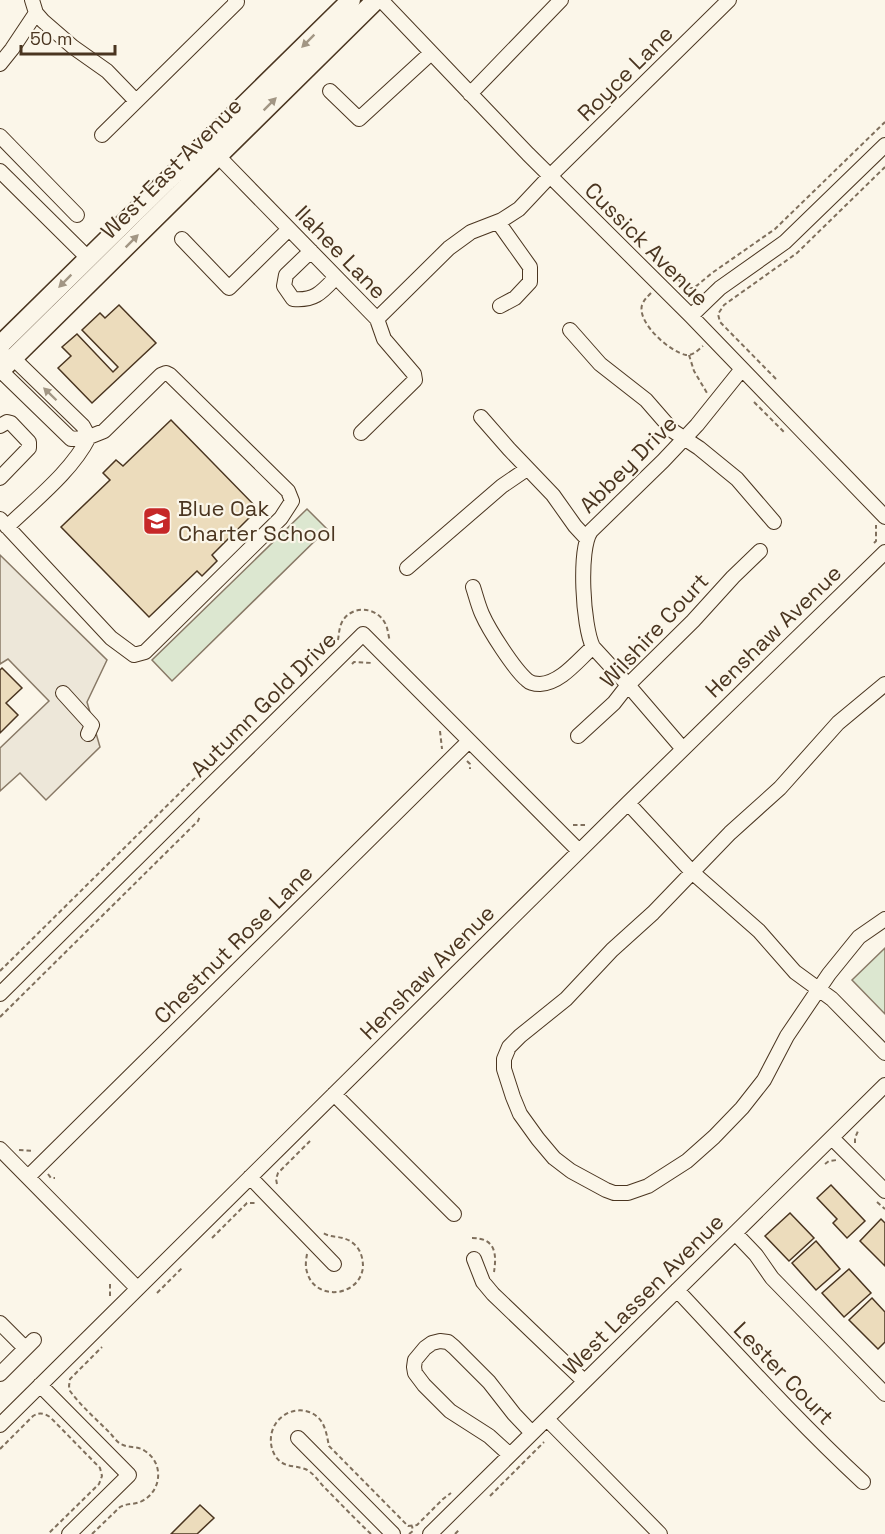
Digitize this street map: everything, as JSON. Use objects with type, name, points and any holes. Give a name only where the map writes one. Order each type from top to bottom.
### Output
[{"type":"main road","name":"West East Avenue","points":[[2,361],[88,258],[351,0]]},
{"type":"main road","name":"West East Avenue","points":[[2,361],[378,0]]},
{"type":"street","name":"Cussick Avenue","points":[[378,0],[691,316],[879,518]]},
{"type":"street","points":[[471,94],[561,0]]},
{"type":"street","name":"Royce Lane","points":[[550,176],[729,0]]},
{"type":"street","points":[[102,135],[238,1]]},
{"type":"street","points":[[1,59],[34,6],[43,21],[73,47],[107,71],[136,101]]},
{"type":"street","points":[[330,91],[359,119],[432,53]]},
{"type":"street","points":[[0,136],[77,215]]},
{"type":"street","points":[[691,316],[710,296],[777,249],[793,235],[885,145]]},
{"type":"street","name":"Ilahee Lane","points":[[218,156],[377,319],[449,248],[471,232],[512,215],[550,176]]},
{"type":"street","points":[[0,171],[88,258]]},
{"type":"street","points":[[498,222],[530,267],[530,282],[515,298],[500,306]]},
{"type":"street","points":[[182,240],[229,288],[289,229]]},
{"type":"street","points":[[311,251],[286,275],[284,286],[293,299],[306,300],[319,294],[336,277]]},
{"type":"street","points":[[361,433],[415,380],[414,374],[384,339],[377,319]]},
{"type":"street","points":[[570,330],[600,364],[646,400],[673,430],[737,479],[774,522]]},
{"type":"street","points":[[2,361],[71,439],[89,437],[104,431],[160,375],[166,373],[288,491],[292,501],[281,518],[145,652],[134,655],[111,638],[4,523],[68,467],[84,448],[89,437]]},
{"type":"street","name":"Abbey Drive","points":[[682,749],[593,647],[587,633],[585,616],[584,570],[587,538],[591,531],[685,438],[713,407],[742,369]]},
{"type":"street","points":[[481,417],[553,495],[575,526],[587,538]]},
{"type":"street","points":[[0,426],[11,423],[29,445],[0,478]]},
{"type":"street","points":[[407,568],[502,486],[527,469]]},
{"type":"street","name":"Wilshire Court","points":[[578,736],[614,703],[628,685],[760,551]]},
{"type":"street","name":"Henshaw Avenue","points":[[0,1425],[627,803],[885,552]]},
{"type":"street","points":[[473,587],[486,622],[525,679],[530,682],[541,684],[554,680],[593,647]]},
{"type":"street","name":"Autumn Gold Drive","points":[[0,994],[363,634],[579,851]]},
{"type":"street","points":[[885,684],[838,723],[780,788],[730,833],[566,999],[513,1042],[506,1053],[504,1069],[516,1105],[538,1139],[559,1163],[606,1190],[621,1194],[637,1191],[673,1171],[714,1137],[758,1088],[769,1072],[787,1036],[818,989],[859,938],[885,919]]},
{"type":"street","points":[[63,693],[92,725],[88,734]]},
{"type":"street","name":"Chestnut Rose Lane","points":[[28,1178],[469,741]]},
{"type":"street","points":[[627,803],[692,872],[749,921],[795,972],[832,999],[885,1053]]},
{"type":"street","name":"West Lassen Avenue","points":[[430,1534],[885,1085]]},
{"type":"street","points":[[334,1094],[454,1214]]},
{"type":"street","points":[[832,1138],[885,1191]]},
{"type":"street","points":[[0,1149],[137,1288]]},
{"type":"street","points":[[250,1177],[334,1264]]},
{"type":"street","points":[[735,1233],[756,1255],[772,1278],[885,1394]]},
{"type":"street","points":[[474,1259],[483,1282],[493,1294],[584,1381]]},
{"type":"street","name":"Lester Court","points":[[677,1290],[785,1405],[863,1482]]},
{"type":"street","points":[[0,1323],[30,1344],[0,1374]]},
{"type":"street","points":[[510,1455],[489,1436],[450,1411],[418,1378],[414,1367],[415,1360],[425,1348],[432,1343],[448,1342],[489,1382],[532,1433]]},
{"type":"street","points":[[40,1385],[129,1475],[69,1534]]},
{"type":"street","points":[[547,1419],[660,1534]]},
{"type":"street","points":[[298,1438],[393,1534]]},
{"type":"path","points":[[656,257],[680,281],[689,288],[694,288],[775,229],[885,122]]},
{"type":"path","points":[[776,379],[720,322],[719,312],[735,296],[797,253],[885,167]]},
{"type":"path","points":[[651,293],[644,301],[642,309],[652,332],[664,343],[684,354],[689,355],[703,346]]},
{"type":"path","points":[[689,355],[694,371],[707,393]]},
{"type":"path","points":[[753,399],[757,406],[789,438]]},
{"type":"path","points":[[868,549],[876,541],[876,524],[879,518]]},
{"type":"path","points":[[336,644],[345,618],[355,611],[365,610],[375,612],[382,618],[387,626],[388,638],[392,645]]},
{"type":"path","points":[[351,664],[372,662],[375,665]]},
{"type":"path","points":[[440,731],[442,749]]},
{"type":"path","points":[[0,971],[207,766],[215,764]]},
{"type":"path","points":[[0,1017],[198,821],[201,813]]},
{"type":"path","points":[[571,825],[587,825]]},
{"type":"path","points":[[856,1148],[855,1138],[858,1130]]},
{"type":"path","points":[[56,1178],[56,1187]]},
{"type":"path","points":[[472,1238],[485,1240],[493,1248],[496,1255],[495,1277]]},
{"type":"path","points":[[157,1293],[182,1268]]},
{"type":"path","points":[[106,1275],[111,1280],[110,1297]]},
{"type":"path","points":[[577,1356],[591,1356],[598,1349]]},
{"type":"path","points":[[371,1534],[308,1471],[289,1466],[277,1458],[271,1443],[271,1433],[284,1414],[300,1410],[318,1418],[326,1430],[329,1446],[408,1526],[417,1526],[448,1495],[456,1492]]},
{"type":"path","points":[[0,1449],[33,1416],[42,1413],[50,1417],[100,1468],[102,1476],[99,1484],[48,1534]]},
{"type":"path","points":[[490,1496],[544,1442]]},
{"type":"path","points":[[409,1534],[413,1531],[412,1526]]},
{"type":"path","points":[[455,1534],[460,1529]]},
{"type":"green space","points":[[307,509],[327,529],[172,681],[152,660]]},
{"type":"green space","points":[[885,948],[885,1014],[852,980]]},
{"type":"shaded area","points":[[0,555],[107,660],[87,702],[100,747],[46,800],[20,773],[0,791],[0,748],[49,701],[8,659],[0,664]]},
{"type":"building","points":[[119,305],[156,343],[92,403],[58,368],[71,356],[62,347],[77,334],[113,372],[118,367],[82,330],[100,313],[105,318]]},
{"type":"building","points":[[171,420],[258,509],[212,555],[217,561],[202,576],[197,571],[149,617],[61,527],[110,480],[103,473],[116,460],[123,466]]},
{"type":"building","points":[[2,668],[22,688],[6,703],[18,715],[0,733],[0,670]]},
{"type":"building","points":[[831,1185],[865,1221],[847,1238],[833,1223],[837,1219],[817,1198]]},
{"type":"building","points":[[790,1213],[814,1238],[789,1261],[765,1236]]},
{"type":"building","points":[[881,1219],[885,1223],[885,1266],[860,1241]]},
{"type":"building","points":[[816,1241],[840,1269],[816,1290],[792,1263]]},
{"type":"building","points":[[849,1269],[871,1293],[844,1317],[822,1293]]},
{"type":"building","points":[[872,1298],[885,1312],[885,1342],[878,1349],[849,1320]]},
{"type":"building","points":[[200,1505],[214,1518],[197,1534],[171,1534]]},
{"type":"place","name":"Blue Oak Charter School","points":[[157,521]]}]
